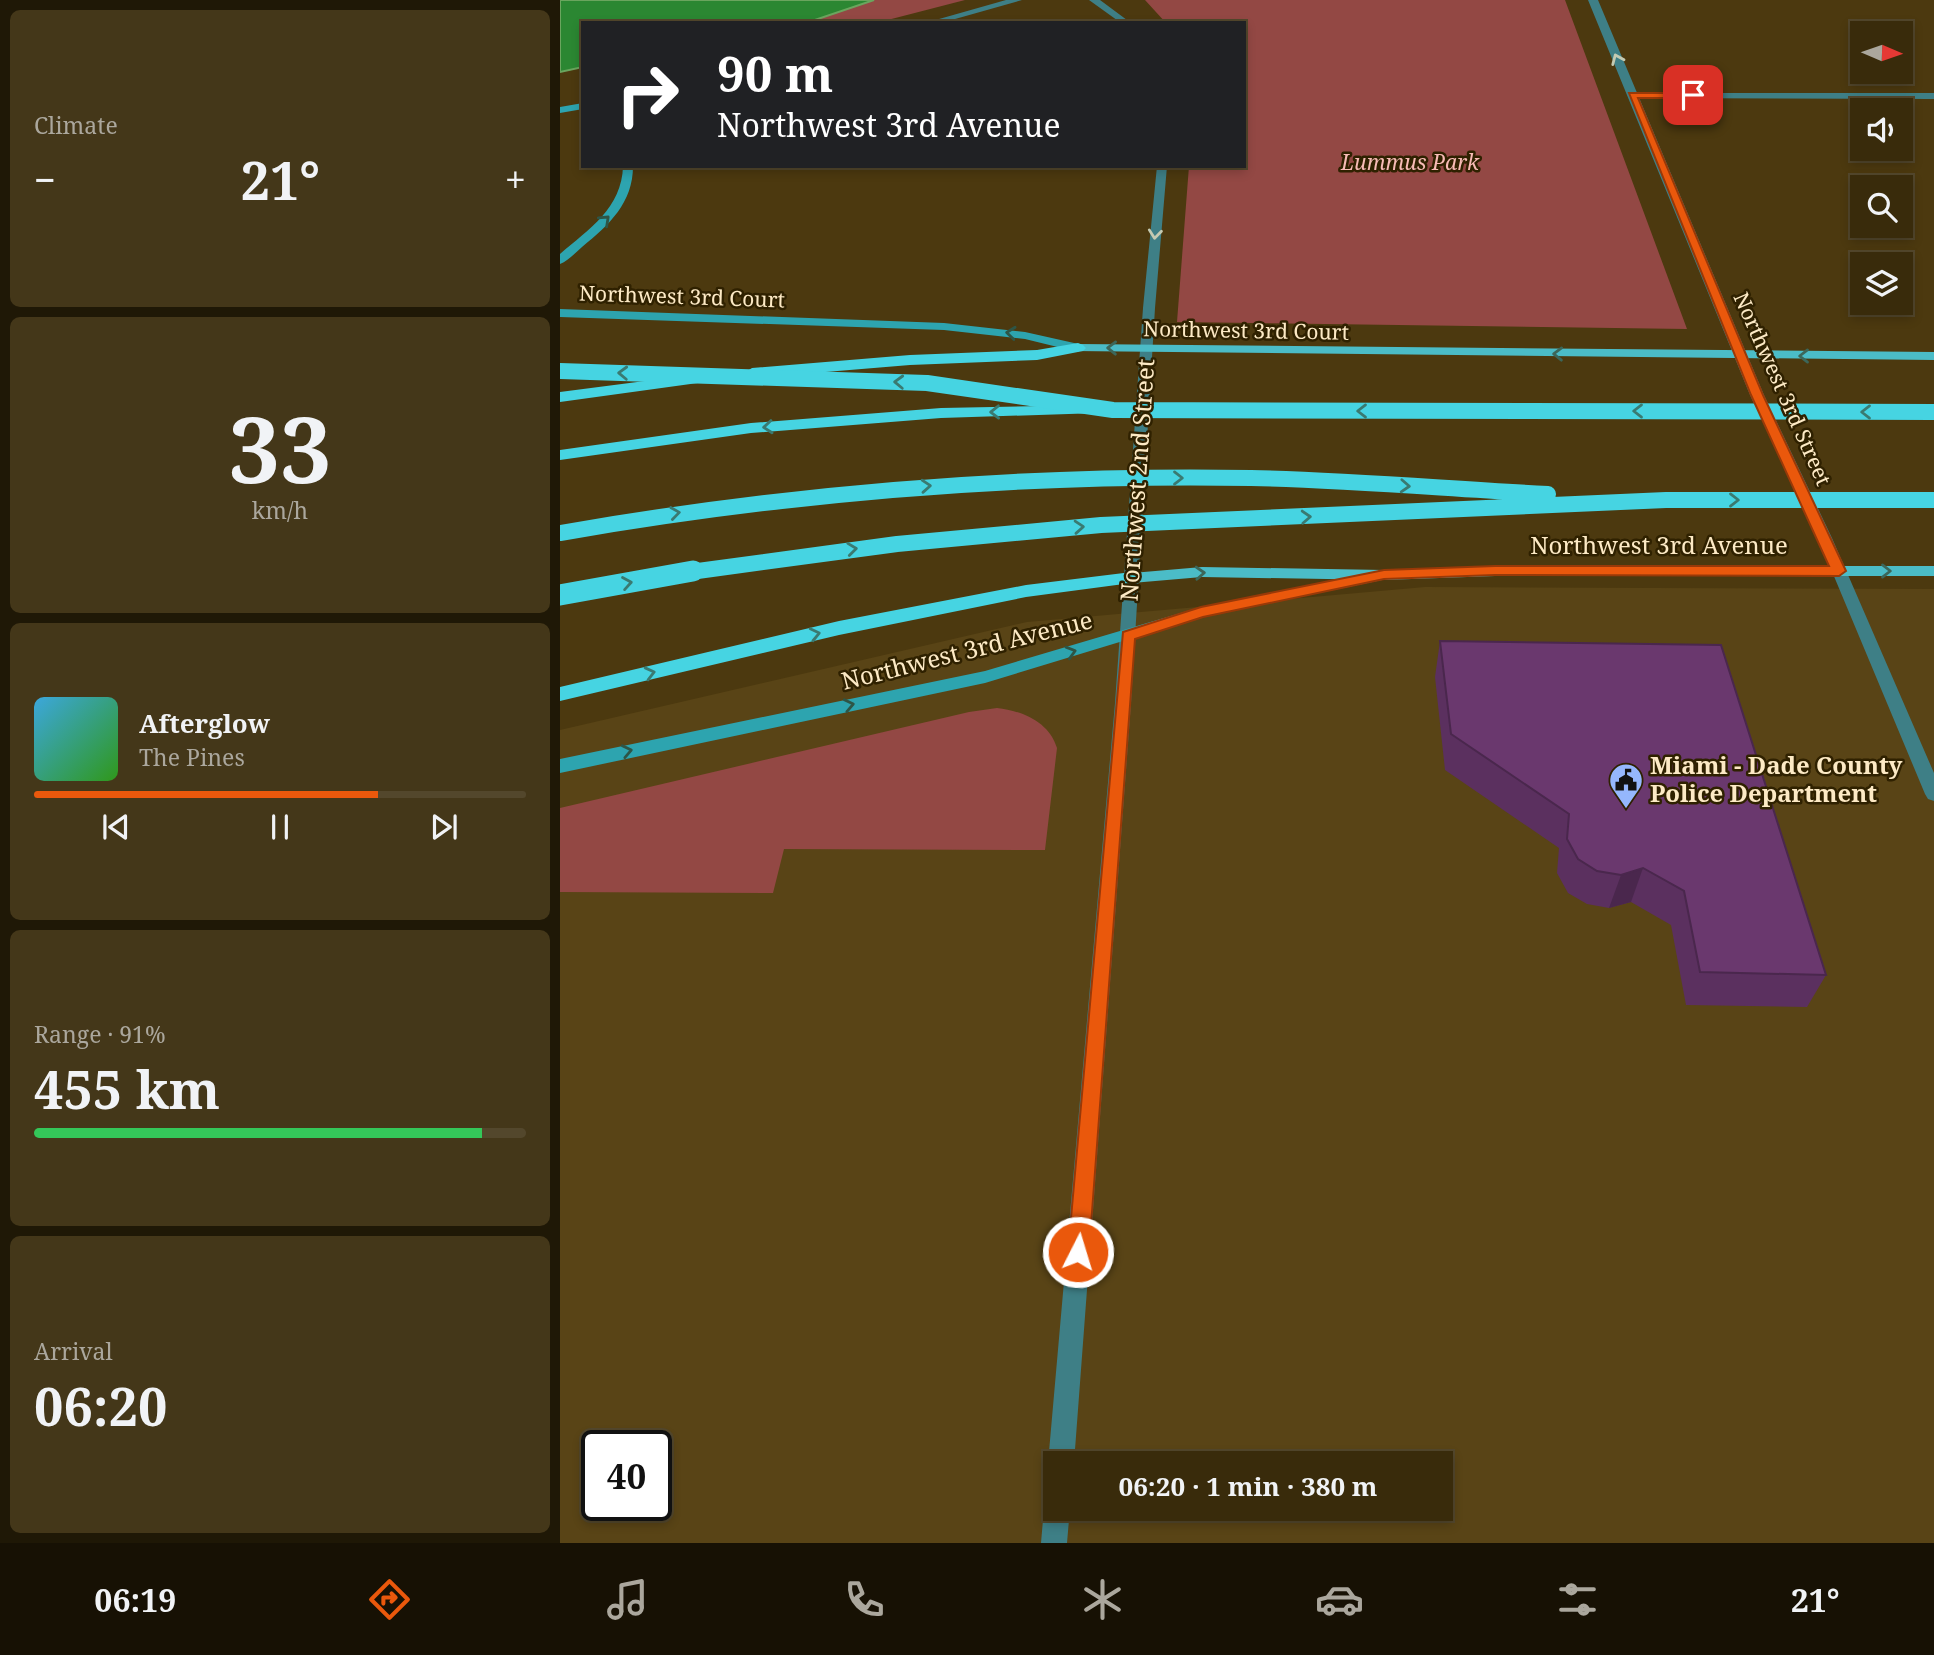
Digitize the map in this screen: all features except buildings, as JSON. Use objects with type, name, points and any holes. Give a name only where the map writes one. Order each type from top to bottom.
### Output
[{"type":"highway","points":[[560,397],[775,371],[910,360],[1037,355],[1078,348]]},
{"type":"highway","points":[[560,371],[927,383],[1113,410]]},
{"type":"highway","points":[[560,455],[751,428],[941,414],[1113,410],[1934,412]]},
{"type":"highway","points":[[560,533],[634,519],[799,497],[970,483],[1072,479],[1253,478],[1666,500]]},
{"type":"highway","points":[[560,595],[736,565],[1012,532],[1189,520],[1666,500],[1934,500]]},
{"type":"highway","points":[[560,694],[839,628],[1026,591],[1132,578]]},
{"type":"main road","points":[[560,110],[581,106]]},
{"type":"main road","points":[[560,260],[614,211],[628,186],[628,168]]},
{"type":"main road","points":[[560,305],[579,314]]},
{"type":"main road","name":"Northwest 3rd Court","points":[[560,313],[708,316],[920,326],[1041,336],[1078,348],[1934,356]]},
{"type":"main road","name":"Northwest 3rd Avenue","points":[[1132,578],[1202,572],[1384,575],[1495,571],[1934,571]]},
{"type":"main road","name":"Northwest 3rd Avenue","points":[[560,766],[985,677],[1201,612],[1384,575]]},
{"type":"street","points":[[937,21],[1017,0]]},
{"type":"street","points":[[1094,0],[1124,21]]},
{"type":"street","name":"Northwest 3rd Street","points":[[1593,0],[1741,356],[1839,571],[1934,794]]},
{"type":"street","points":[[1633,95],[1934,96]]},
{"type":"street","name":"Northwest 2nd Street","points":[[1062,1451],[1128,636],[1162,168]]},
{"type":"street","points":[[1054,1543],[1056,1521]]},
{"type":"shaded area","points":[[560,0],[874,0],[812,21],[581,21],[581,67],[560,72]]},
{"type":"shaded area","points":[[1425,587],[1934,589],[1934,1543],[560,1543],[560,730],[1027,622]]},
{"type":"green space","points":[[874,0],[965,0],[884,21],[812,21]]},
{"type":"green space","name":"Lummus Park","points":[[1145,0],[1565,0],[1687,329],[1177,322],[1189,168],[1246,168],[1246,21],[1164,21]]},
{"type":"green space","points":[[997,708],[1034,719],[1048,731],[1057,748],[1045,850],[784,849],[773,893],[560,892],[560,808],[969,712]]},
{"type":"place","name":"Miami - Dade County Police Department","points":[[1626,810]]},
{"type":"route","points":[[1078,1252],[1128,636],[1201,612],[1384,575],[1495,571],[1839,571],[1727,326],[1633,95],[1693,95]]}]
